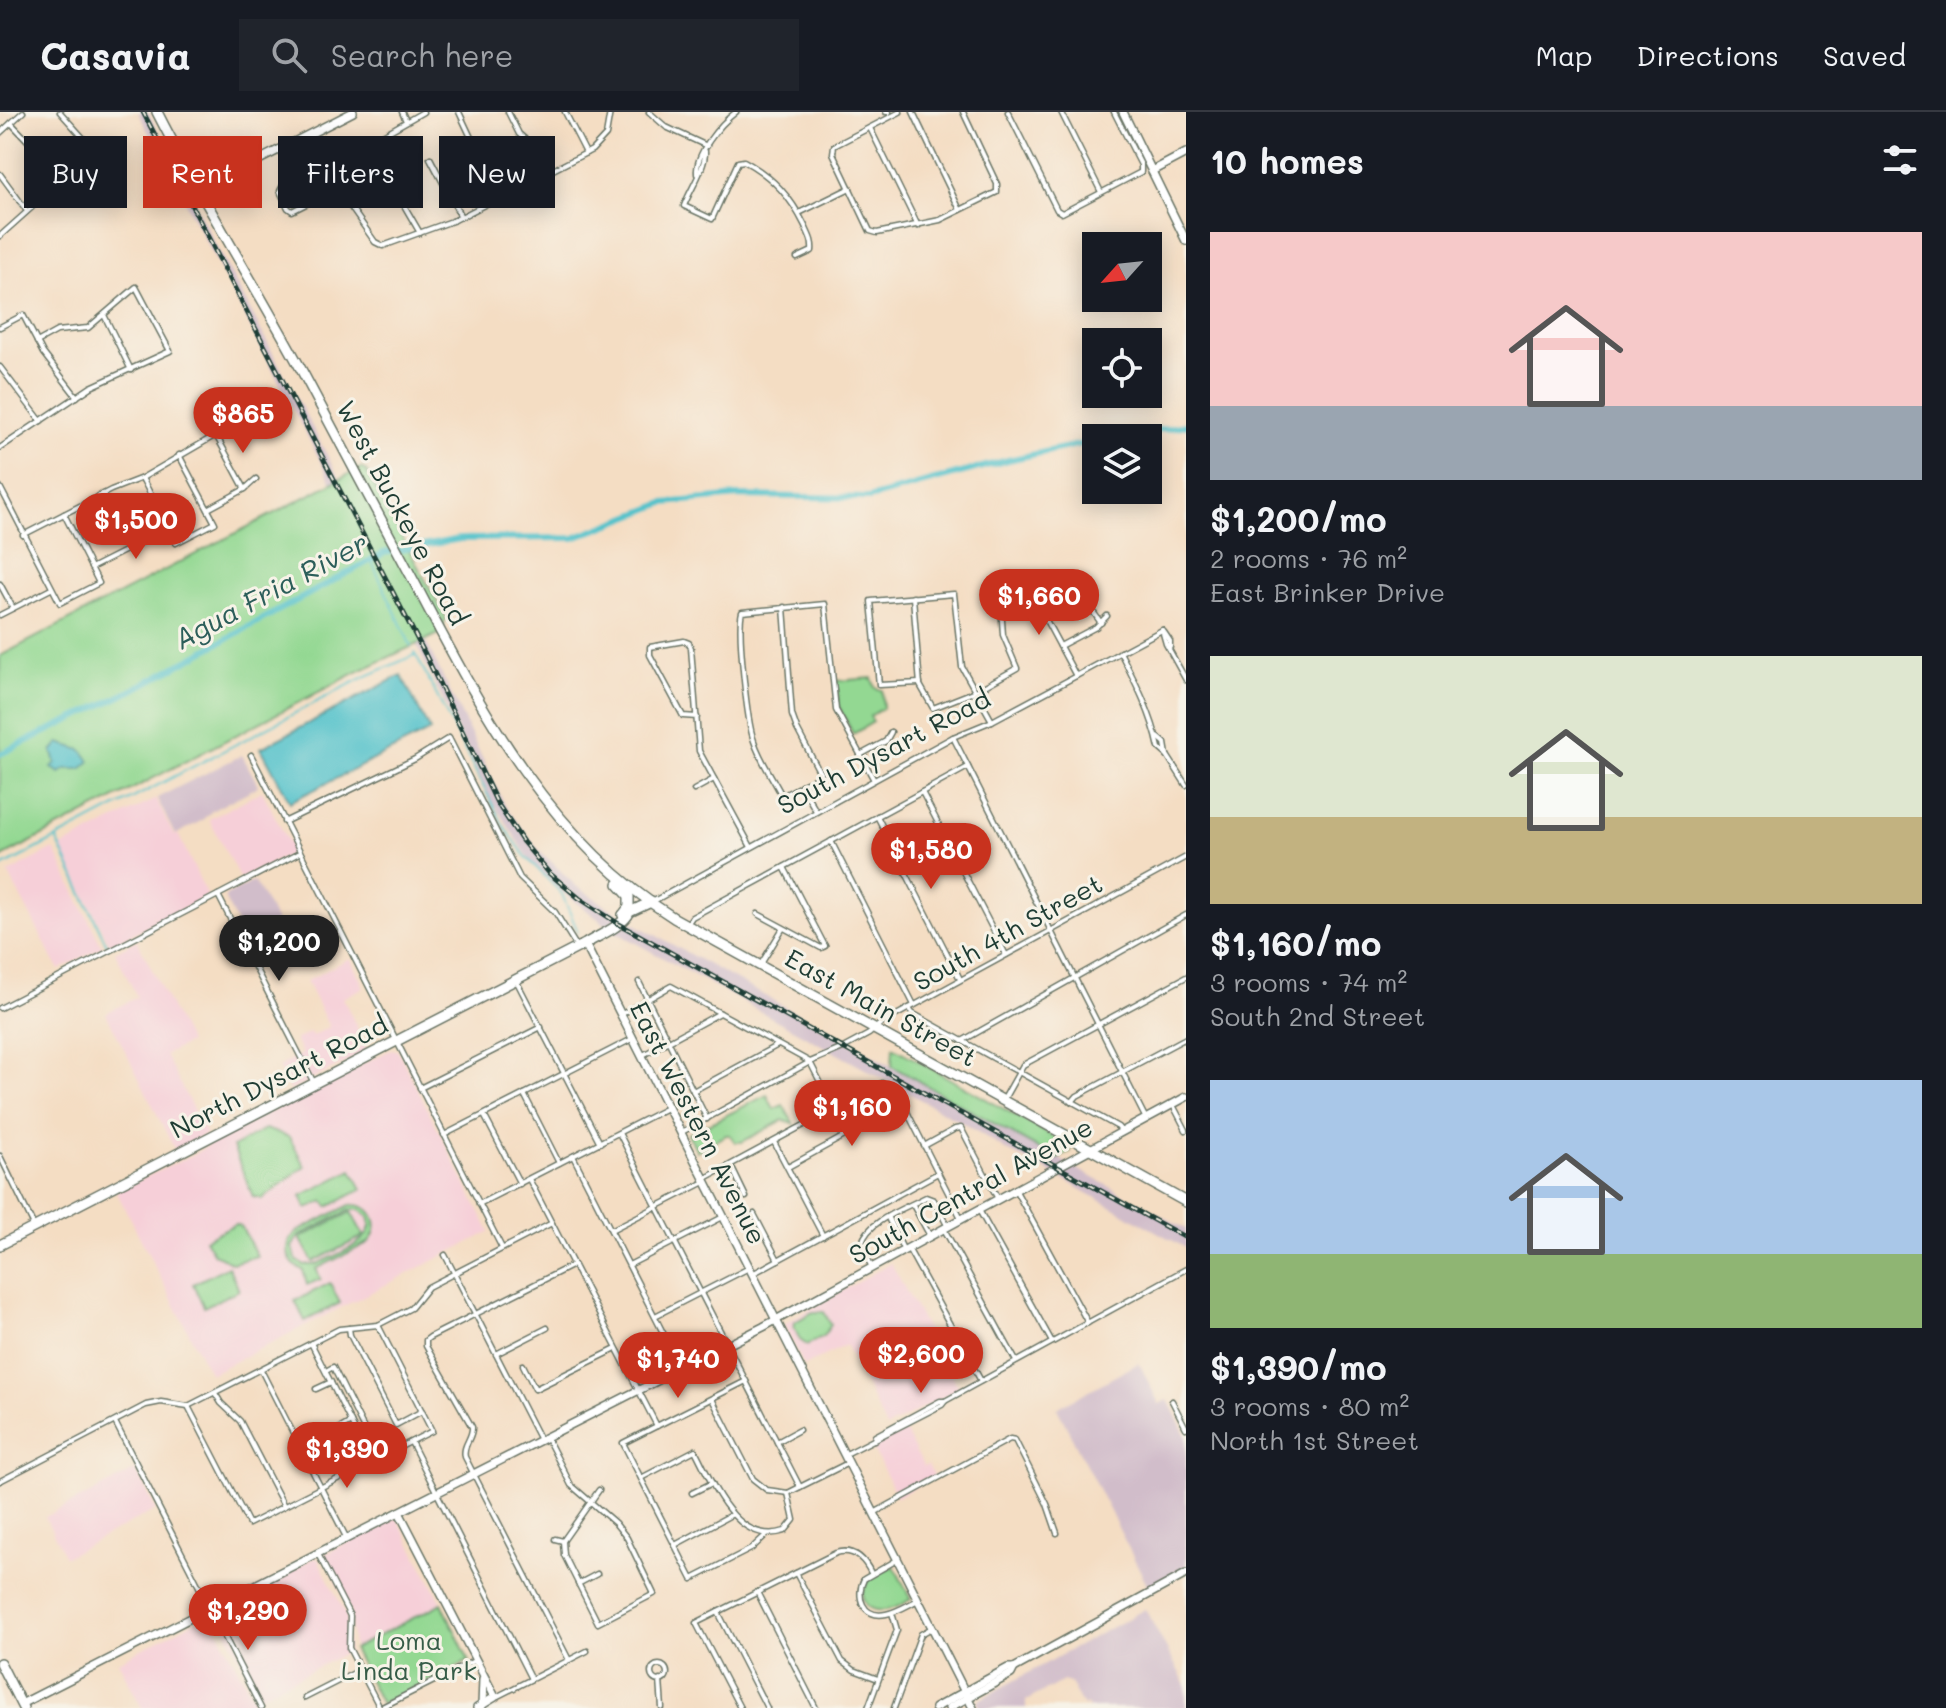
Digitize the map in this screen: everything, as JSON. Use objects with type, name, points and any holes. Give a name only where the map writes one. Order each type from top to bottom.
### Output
[{"type":"main road","name":"West Buckeye Road","points":[[157,112],[169,136]]},
{"type":"main road","name":"West Buckeye Road","points":[[208,208],[282,333],[479,704],[509,753],[556,812],[608,867],[651,902]]},
{"type":"main road","points":[[608,867],[629,896],[625,915]]},
{"type":"main road","name":"South Dysart Road","points":[[581,946],[609,928],[611,923],[651,902]]},
{"type":"main road","name":"East Main Street","points":[[651,902],[760,966],[1186,1202]]},
{"type":"main road","name":"North Dysart Road","points":[[0,1245],[581,946]]},
{"type":"main road","points":[[0,1663],[19,1707]]},
{"type":"street","points":[[0,133],[23,112]]},
{"type":"street","points":[[60,112],[82,136]]},
{"type":"street","points":[[262,158],[353,112]]},
{"type":"street","points":[[402,112],[406,121]]},
{"type":"street","points":[[380,136],[423,112]]},
{"type":"street","points":[[459,112],[470,136]]},
{"type":"street","points":[[508,112],[521,136]]},
{"type":"street","points":[[565,112],[586,154]]},
{"type":"street","points":[[555,169],[595,148],[608,131],[610,112]]},
{"type":"street","points":[[649,112],[666,127],[706,148]]},
{"type":"street","points":[[736,112],[717,129],[706,148],[684,206],[712,219],[738,162],[744,161],[772,178],[799,213],[813,243],[812,251],[797,258]]},
{"type":"street","points":[[900,112],[889,114],[834,146],[833,153],[870,231],[877,233],[918,226],[997,192],[997,184],[963,112]]},
{"type":"street","points":[[913,112],[960,210]]},
{"type":"street","points":[[1008,112],[1060,213],[1142,171],[1114,112]]},
{"type":"street","points":[[1061,112],[1102,193]]},
{"type":"street","points":[[1123,112],[1186,241]]},
{"type":"street","points":[[11,123],[24,137]]},
{"type":"street","points":[[870,127],[918,226]]},
{"type":"street","points":[[1152,171],[1186,153]]},
{"type":"street","points":[[430,158],[461,217]]},
{"type":"street","points":[[0,174],[27,211]]},
{"type":"street","points":[[799,213],[850,188]]},
{"type":"street","points":[[0,236],[30,208]]},
{"type":"street","points":[[352,208],[379,245],[420,233],[478,208]]},
{"type":"street","points":[[406,208],[420,233]]},
{"type":"street","points":[[1,444],[91,387],[170,351],[136,287],[88,328],[57,331],[37,342]]},
{"type":"street","points":[[0,327],[23,315],[37,342],[77,397]]},
{"type":"street","points":[[104,315],[131,370]]},
{"type":"street","points":[[0,367],[41,421]]},
{"type":"street","points":[[23,535],[102,494],[142,478],[216,435],[232,431]]},
{"type":"street","points":[[216,435],[245,489]]},
{"type":"street","points":[[142,478],[176,543],[215,523],[179,455]]},
{"type":"street","points":[[208,509],[245,489],[256,479]]},
{"type":"street","points":[[0,487],[60,603],[99,583],[64,514]]},
{"type":"street","points":[[102,494],[130,548]]},
{"type":"street","points":[[91,568],[169,528]]},
{"type":"street","points":[[0,584],[13,608]]},
{"type":"street","points":[[1043,586],[1045,618],[1076,676]]},
{"type":"street","points":[[913,597],[920,683],[933,708],[976,691],[1017,668],[1003,635],[1000,592],[1043,586],[1086,586],[1089,606],[1101,623]]},
{"type":"street","points":[[0,615],[52,589]]},
{"type":"street","points":[[920,683],[879,685],[876,681],[871,601],[954,594],[962,667],[992,721]]},
{"type":"street","points":[[784,607],[792,715],[821,775],[782,796],[757,749],[750,729],[742,612],[784,607],[825,604],[836,710],[874,780]]},
{"type":"street","points":[[1060,646],[1101,623],[1107,616]]},
{"type":"street","name":"South Dysart Road","points":[[651,902],[953,737],[992,721],[1162,630],[1170,641],[1179,667]]},
{"type":"street","points":[[697,717],[683,716],[650,655],[650,647],[684,641],[689,643],[697,717],[699,751],[751,847]]},
{"type":"street","points":[[1120,652],[1158,737],[1166,745],[1167,755],[1186,785]]},
{"type":"street","points":[[1186,663],[1179,667],[1186,680]]},
{"type":"street","points":[[860,755],[886,741],[891,732]]},
{"type":"street","points":[[953,737],[1147,1119]]},
{"type":"street","name":"East Western Avenue","points":[[284,822],[415,759],[449,738],[520,878],[559,916],[581,946],[620,1015],[874,1513]]},
{"type":"street","points":[[251,755],[502,1249]]},
{"type":"street","points":[[687,925],[691,918],[968,767]]},
{"type":"street","points":[[694,790],[714,779]]},
{"type":"street","points":[[801,785],[816,812]]},
{"type":"street","points":[[922,792],[1006,955]]},
{"type":"street","points":[[877,816],[960,979]]},
{"type":"street","points":[[831,841],[912,1006],[912,1013],[1122,1132]]},
{"type":"street","points":[[0,1008],[299,853]]},
{"type":"street","name":"South 4th Street","points":[[680,1133],[810,1062],[869,1034],[960,979],[1186,857]]},
{"type":"street","points":[[758,914],[821,948],[825,946],[784,867]]},
{"type":"street","points":[[218,895],[314,1083]]},
{"type":"street","points":[[962,1041],[964,1037],[1186,915]]},
{"type":"street","points":[[760,966],[783,928]]},
{"type":"street","points":[[1003,1101],[1023,1065],[1186,977]]},
{"type":"street","points":[[516,980],[600,1143]]},
{"type":"street","points":[[639,982],[707,1119]]},
{"type":"street","points":[[620,1015],[671,986],[810,1062],[834,1109]]},
{"type":"street","points":[[641,1057],[721,1013]]},
{"type":"street","points":[[420,1088],[541,1027]]},
{"type":"street","points":[[1072,1102],[1077,1096],[1186,1038]]},
{"type":"street","points":[[444,1135],[632,1039]]},
{"type":"street","points":[[693,1091],[778,1045]]},
{"type":"street","points":[[610,1230],[882,1083],[897,1092],[961,1220]]},
{"type":"street","points":[[524,1094],[559,1163]]},
{"type":"street","name":"South Central Avenue","points":[[19,1707],[776,1321],[1186,1097]]},
{"type":"street","points":[[788,1167],[903,1104]]},
{"type":"street","points":[[1173,1105],[1186,1130]]},
{"type":"street","points":[[479,1204],[667,1108]]},
{"type":"street","points":[[484,1115],[520,1184]]},
{"type":"street","points":[[924,1146],[958,1127],[963,1131],[998,1199]]},
{"type":"street","points":[[619,1133],[800,1487]]},
{"type":"street","points":[[774,1142],[823,1236]]},
{"type":"street","points":[[0,1156],[34,1227]]},
{"type":"street","points":[[573,1156],[682,1369]]},
{"type":"street","points":[[731,1166],[746,1197]]},
{"type":"street","points":[[654,1316],[778,1260],[938,1173]]},
{"type":"street","points":[[529,1179],[657,1426]]},
{"type":"street","points":[[1015,1190],[1088,1323]]},
{"type":"street","points":[[872,1268],[862,1239],[872,1227],[926,1197],[932,1198],[1016,1361]]},
{"type":"street","points":[[913,1205],[930,1236]]},
{"type":"street","points":[[979,1210],[1052,1342]]},
{"type":"street","points":[[754,1214],[778,1260]]},
{"type":"street","points":[[628,1265],[723,1217]]},
{"type":"street","points":[[888,1218],[981,1381]]},
{"type":"street","points":[[0,1481],[154,1402],[188,1406],[339,1329],[378,1325],[411,1308],[428,1287],[552,1223]]},
{"type":"street","points":[[445,1255],[496,1354],[570,1483],[590,1502],[627,1538],[654,1594],[598,1623],[564,1555],[563,1541],[590,1502],[599,1490]]},
{"type":"street","points":[[569,1660],[464,1452],[472,1427],[447,1387],[426,1346],[426,1340],[573,1265]]},
{"type":"street","points":[[712,1399],[756,1483],[771,1492],[788,1493],[846,1459],[874,1440],[875,1436],[1186,1269]]},
{"type":"street","points":[[188,1406],[249,1524],[432,1431],[378,1325]]},
{"type":"street","points":[[349,1328],[396,1425],[422,1411]]},
{"type":"street","points":[[496,1354],[547,1328]]},
{"type":"street","points":[[311,1343],[371,1462]]},
{"type":"street","points":[[523,1365],[535,1389],[616,1349]]},
{"type":"street","points":[[325,1371],[333,1367],[366,1433],[359,1436]]},
{"type":"street","points":[[260,1369],[347,1539]]},
{"type":"street","points":[[746,1381],[623,1443],[692,1579],[751,1549],[767,1534]]},
{"type":"street","points":[[316,1389],[331,1382]]},
{"type":"street","points":[[215,1392],[221,1403],[240,1421],[284,1506]]},
{"type":"street","points":[[1172,1401],[1186,1428]]},
{"type":"street","points":[[115,1422],[261,1708]]},
{"type":"street","points":[[337,1430],[351,1422]]},
{"type":"street","points":[[777,1442],[799,1430]]},
{"type":"street","points":[[973,1708],[874,1513],[1010,1439],[1015,1440],[1047,1504],[1057,1533]]},
{"type":"street","points":[[411,1442],[531,1679]]},
{"type":"street","points":[[641,1478],[695,1450],[731,1515],[767,1534],[789,1528],[794,1520],[788,1493]]},
{"type":"street","points":[[692,1493],[712,1483]]},
{"type":"street","points":[[399,1512],[495,1697]]},
{"type":"street","points":[[675,1545],[731,1515]]},
{"type":"street","points":[[794,1520],[800,1523]]},
{"type":"street","points":[[555,1539],[563,1541]]},
{"type":"street","points":[[740,1708],[696,1623],[844,1551],[861,1558],[871,1573]]},
{"type":"street","points":[[318,1554],[350,1616],[348,1645],[380,1708],[476,1660]]},
{"type":"street","points":[[897,1560],[864,1579],[860,1587],[862,1604],[876,1615],[892,1612],[918,1600]]},
{"type":"street","points":[[796,1573],[842,1661],[854,1670],[878,1679]]},
{"type":"street","points":[[578,1584],[597,1574]]},
{"type":"street","points":[[949,1708],[1008,1668],[1014,1668],[1186,1574]]},
{"type":"street","points":[[757,1592],[816,1708]]},
{"type":"street","points":[[718,1612],[767,1708]]},
{"type":"street","points":[[868,1708],[897,1630],[892,1612]]},
{"type":"street","points":[[894,1708],[921,1634],[932,1628]]},
{"type":"street","points":[[481,1707],[587,1651]]},
{"type":"street","points":[[481,1669],[484,1691],[481,1707]]},
{"type":"street","points":[[305,1698],[360,1670]]},
{"type":"street","points":[[660,1680],[662,1708]]},
{"type":"street","points":[[935,1708],[966,1695]]},
{"type":"shaded area","points":[[138,112],[148,112],[160,136],[151,136]]},
{"type":"shaded area","points":[[188,208],[197,208],[426,642],[506,807],[537,848],[576,886],[628,920],[1186,1229],[1186,1248],[614,931],[555,886],[530,860],[490,798],[417,646]]},
{"type":"shaded area","points":[[242,755],[258,785],[175,835],[157,798]]},
{"type":"shaded area","points":[[262,791],[292,853],[240,879],[209,819]]},
{"type":"shaded area","points":[[156,799],[174,836],[178,834],[208,897],[157,922],[151,912],[156,922],[110,945],[61,847]]},
{"type":"shaded area","points":[[54,849],[102,947],[59,970],[8,873]]},
{"type":"shaded area","points":[[254,881],[277,923],[245,940],[224,897]]},
{"type":"shaded area","points":[[137,940],[189,1043],[165,1055],[206,1134],[175,1150],[106,1013],[137,997],[115,952]]},
{"type":"shaded area","points":[[350,958],[364,987],[343,998],[368,1051],[290,1091],[278,1067],[302,1054],[295,1040],[329,1027],[306,981]]},
{"type":"shaded area","points":[[392,1049],[398,1051],[490,1232],[210,1374],[116,1191],[193,1155],[216,1140]]},
{"type":"shaded area","points":[[891,1263],[959,1388],[886,1428],[846,1345],[804,1366],[784,1324]]},
{"type":"shaded area","points":[[1139,1363],[1159,1404],[1168,1400],[1186,1436],[1186,1566],[1148,1586],[1057,1408]]},
{"type":"shaded area","points":[[903,1428],[924,1467],[928,1465],[934,1477],[897,1497],[871,1445]]},
{"type":"shaded area","points":[[136,1470],[156,1510],[65,1557],[45,1517]]},
{"type":"shaded area","points":[[397,1518],[442,1603],[353,1649],[350,1611],[323,1555]]},
{"type":"shaded area","points":[[314,1558],[318,1559],[347,1617],[348,1652],[259,1696],[216,1610]]},
{"type":"shaded area","points":[[1145,1609],[1186,1685],[1186,1708],[1089,1708],[1087,1704],[1083,1706],[1070,1683],[1063,1681],[1026,1701],[1026,1708],[980,1708],[977,1701]]},
{"type":"shaded area","points":[[210,1614],[258,1708],[142,1708],[118,1661]]},
{"type":"green space","points":[[361,468],[366,471],[446,618],[441,633],[357,672],[0,858],[0,656]]},
{"type":"green space","points":[[872,678],[875,688],[882,690],[883,708],[870,716],[873,722],[853,734],[839,707],[836,681]]},
{"type":"green space","points":[[893,1047],[1070,1146],[1071,1151],[1057,1159],[892,1066]]},
{"type":"green space","points":[[767,1095],[774,1109],[783,1105],[794,1124],[783,1120],[742,1142],[735,1142],[730,1135],[726,1135],[697,1151],[688,1134]]},
{"type":"green space","points":[[265,1129],[289,1137],[305,1166],[262,1199],[253,1197],[233,1147]]},
{"type":"green space","points":[[352,1170],[362,1189],[328,1207],[324,1201],[307,1209],[301,1196]]},
{"type":"green space","points":[[350,1205],[365,1208],[374,1217],[375,1223],[373,1236],[368,1243],[316,1269],[321,1279],[307,1285],[303,1270],[294,1265],[288,1253],[290,1239],[298,1231]],"holes":[[[350,1210],[360,1210],[369,1217],[370,1226],[361,1241],[314,1265],[304,1265],[296,1260],[292,1247],[299,1236]]]},
{"type":"green space","points":[[351,1212],[364,1236],[313,1262],[300,1238]]},
{"type":"green space","points":[[235,1224],[241,1226],[257,1256],[233,1263],[214,1254],[205,1239]]},
{"type":"green space","points":[[228,1266],[239,1290],[204,1307],[193,1284]]},
{"type":"green space","points":[[330,1283],[340,1303],[305,1321],[295,1301]]},
{"type":"green space","points":[[813,1312],[824,1312],[831,1325],[823,1336],[807,1345],[800,1340],[794,1327],[795,1322]]},
{"type":"green space","points":[[894,1566],[911,1599],[894,1608],[870,1608],[864,1601],[863,1592],[867,1583],[877,1573]]},
{"type":"green space","name":"Loma Linda Park","points":[[442,1603],[469,1661],[381,1704],[353,1649]]},
{"type":"water","points":[[401,675],[430,731],[290,802],[261,748]]},
{"type":"water","points":[[59,743],[82,750],[90,761],[81,769],[66,769],[60,773],[52,768],[56,762],[52,751]]},
{"type":"waterway","name":"Agua Fria River","points":[[1162,429],[1186,425]]},
{"type":"waterway","name":"Agua Fria River","points":[[0,754],[131,691],[384,553],[460,539],[574,538],[664,503],[738,496],[869,498],[1008,460],[1082,444]]},
{"type":"waterway","points":[[371,560],[411,646]]},
{"type":"waterway","points":[[415,653],[503,825],[526,857],[562,894],[578,932]]},
{"type":"waterway","points":[[0,868],[360,679],[415,655]]},
{"type":"waterway","points":[[57,840],[108,947]]},
{"type":"railway","points":[[143,112],[425,654],[497,803],[549,873],[579,898],[619,924],[1186,1238]]}]
